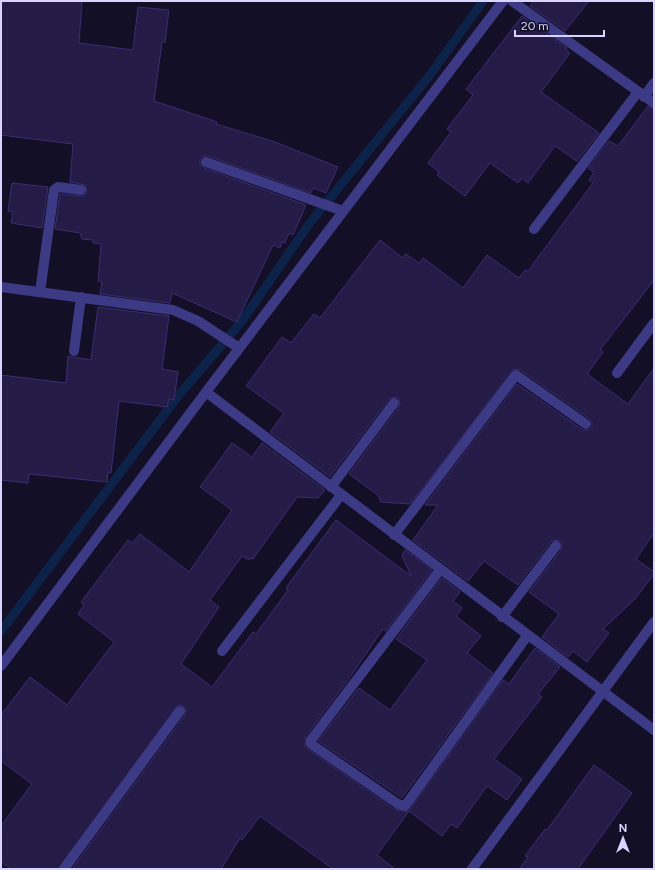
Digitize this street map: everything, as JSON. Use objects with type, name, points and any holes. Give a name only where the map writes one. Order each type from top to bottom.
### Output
[{"type":"street","points":[[1,666],[239,348],[503,1]]},
{"type":"street","points":[[512,1],[654,103]]},
{"type":"street","points":[[534,229],[641,94],[654,83]]},
{"type":"street","points":[[206,162],[343,211]]},
{"type":"street","points":[[40,292],[54,190],[58,187],[81,190]]},
{"type":"street","points":[[1,286],[173,310],[198,321],[239,348]]},
{"type":"street","points":[[74,351],[81,297]]},
{"type":"street","points":[[617,373],[654,323]]},
{"type":"street","points":[[394,535],[516,375],[586,424]]},
{"type":"street","points":[[206,392],[502,617],[654,730]]},
{"type":"street","points":[[331,487],[394,403]]},
{"type":"street","points":[[222,651],[341,495]]},
{"type":"street","points":[[502,617],[556,546]]},
{"type":"street","points":[[440,570],[311,740],[311,744],[398,804],[404,806],[528,636]]},
{"type":"street","points":[[472,869],[654,622]]},
{"type":"street","points":[[64,869],[180,711]]},
{"type":"building","points":[[1,1],[82,1],[79,43],[133,50],[138,7],[169,10],[165,42],[162,42],[154,101],[217,122],[216,124],[275,142],[338,167],[326,193],[313,188],[311,193],[208,156],[204,156],[200,159],[200,164],[204,168],[306,205],[293,235],[289,233],[285,243],[282,242],[280,248],[273,245],[237,322],[172,293],[170,303],[100,294],[102,282],[98,281],[101,244],[93,243],[93,240],[82,239],[80,233],[55,229],[60,194],[84,196],[87,191],[85,185],[70,182],[73,144],[1,135]]},
{"type":"building","points":[[534,1],[589,1],[565,31],[530,6]]},
{"type":"building","points":[[522,16],[567,48],[566,50],[570,53],[541,92],[599,133],[577,161],[555,146],[528,183],[522,178],[518,183],[490,163],[465,196],[437,175],[439,172],[428,163],[451,132],[447,129],[473,95],[466,89]]},
{"type":"building","points":[[648,106],[654,109],[654,280],[600,350],[603,352],[587,374],[628,404],[654,368],[654,533],[636,559],[654,572],[654,574],[635,599],[603,629],[609,633],[587,662],[573,651],[568,657],[542,637],[559,614],[529,592],[561,550],[562,544],[560,541],[554,540],[551,542],[518,585],[484,561],[468,581],[413,540],[438,505],[425,505],[517,384],[583,430],[588,430],[592,427],[592,422],[590,419],[520,370],[514,369],[410,504],[381,502],[378,495],[349,474],[399,407],[400,403],[398,398],[394,397],[389,399],[330,477],[270,432],[284,413],[246,386],[282,337],[291,343],[314,314],[320,318],[380,240],[403,258],[406,254],[419,263],[423,258],[463,288],[487,255],[519,278],[525,270],[528,271],[593,183],[589,180],[594,172],[588,168],[609,141],[618,146]]},
{"type":"building","points":[[12,183],[48,187],[42,228],[11,223],[13,212],[8,211]]},
{"type":"building","points":[[98,307],[169,316],[162,369],[178,372],[174,400],[169,399],[167,407],[119,401],[111,473],[108,472],[107,482],[29,474],[28,483],[1,480],[1,375],[66,383],[68,356],[91,360]]},
{"type":"building","points":[[232,443],[252,457],[262,443],[325,490],[318,498],[297,497],[253,559],[250,558],[249,560],[242,556],[210,600],[219,607],[181,664],[212,687],[253,632],[256,634],[288,590],[286,588],[288,585],[336,520],[411,576],[402,555],[405,550],[432,570],[386,631],[383,629],[348,680],[306,736],[305,747],[394,809],[408,812],[503,680],[509,684],[535,648],[560,667],[538,694],[542,697],[494,759],[522,779],[507,800],[487,786],[457,828],[451,824],[442,836],[409,811],[377,855],[395,869],[333,869],[260,816],[242,840],[240,838],[221,869],[72,869],[185,715],[186,708],[178,705],[58,869],[11,869],[1,862],[1,826],[32,784],[1,761],[1,715],[30,677],[67,705],[114,642],[78,614],[84,605],[81,602],[128,540],[132,543],[140,534],[189,572],[232,510],[200,487]]},
{"type":"building","points":[[442,578],[460,592],[453,601],[462,608],[456,616],[481,636],[467,653],[493,673],[402,798],[318,741],[359,688],[390,710],[427,660],[396,639]]},
{"type":"building","points":[[594,765],[632,793],[578,869],[519,869],[528,857],[525,856],[545,829],[547,830]]},
{"type":"waterway","points":[[1,631],[178,396],[242,321],[309,224],[430,75],[483,1]]}]
